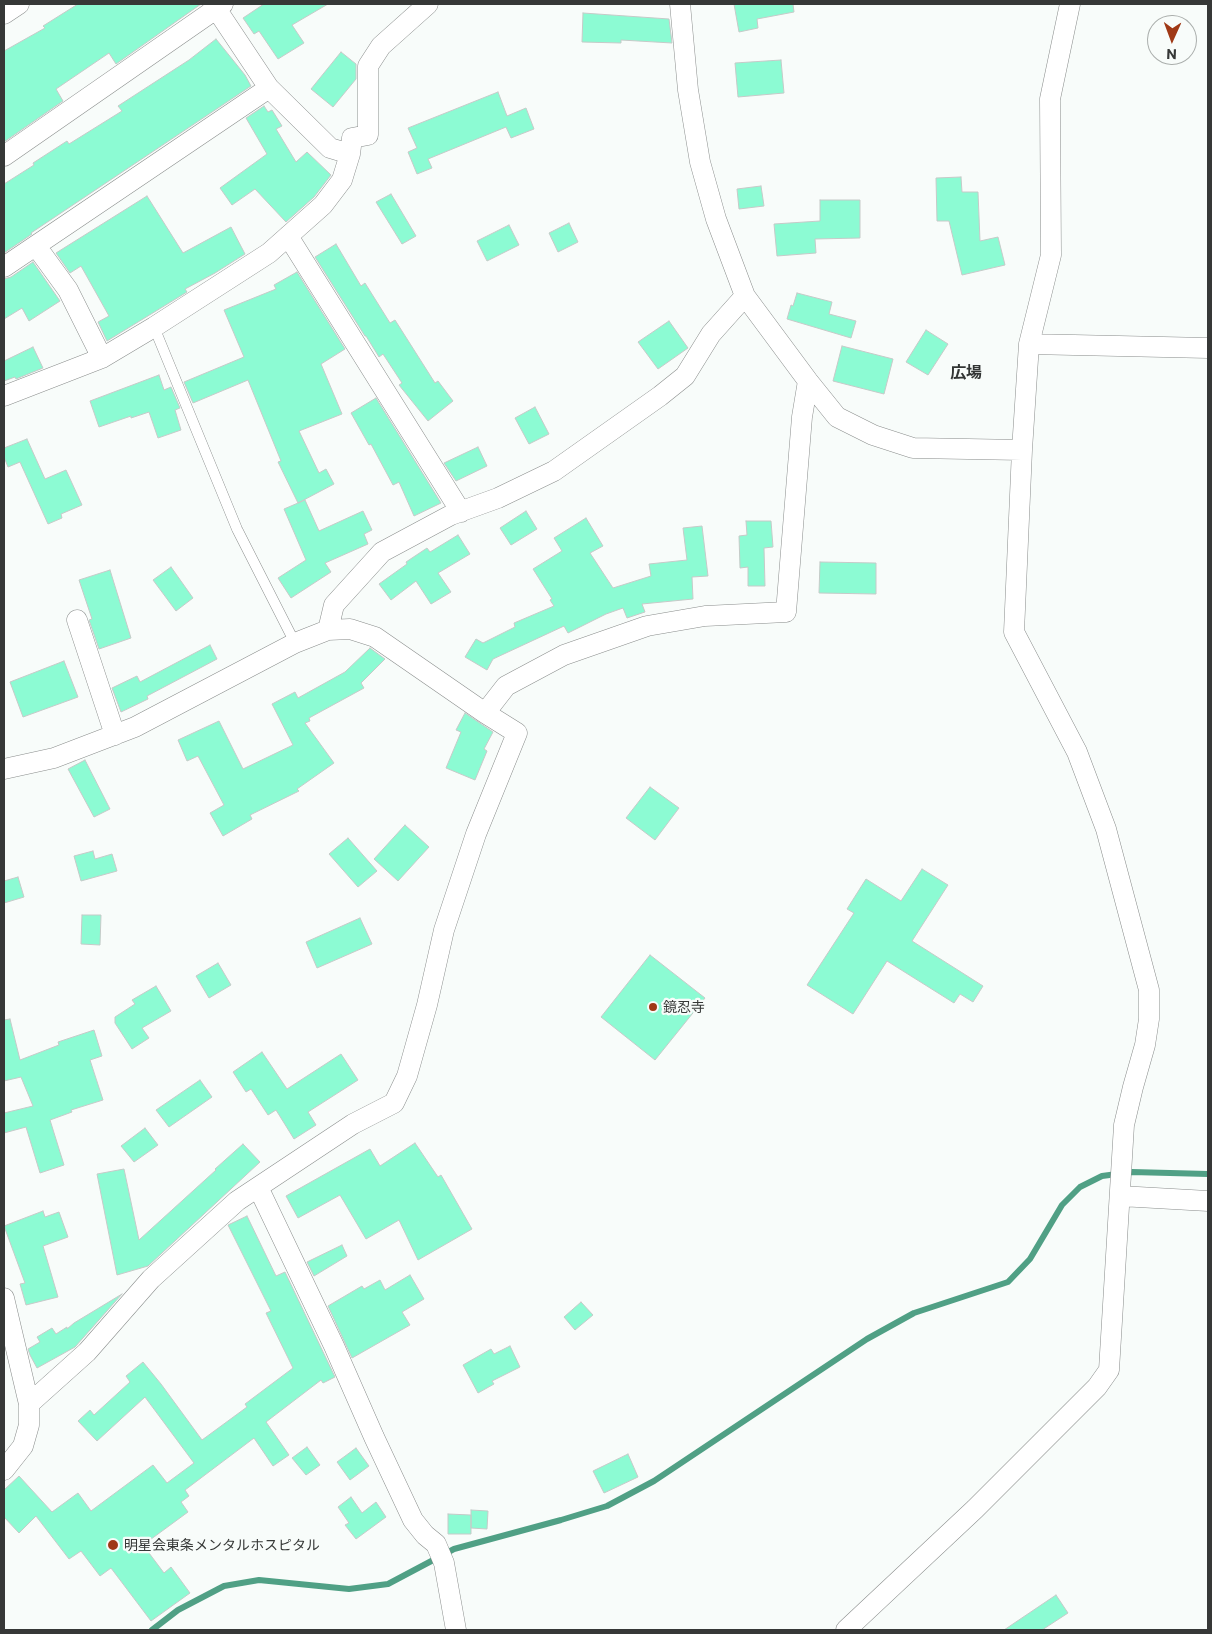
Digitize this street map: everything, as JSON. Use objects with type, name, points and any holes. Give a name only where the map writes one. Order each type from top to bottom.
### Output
[{"type":"street","points":[[4,14],[19,4]]},
{"type":"street","points":[[4,396],[102,358],[154,327],[269,253],[323,204],[342,180],[350,154],[352,138],[368,134],[368,66],[381,46],[428,4]]},
{"type":"street","points":[[680,4],[688,90],[700,162],[716,219],[746,296],[808,381],[837,417],[873,435],[914,448],[1022,450]]},
{"type":"street","points":[[846,1630],[981,1502],[1097,1387],[1109,1370],[1124,1125],[1145,1045],[1149,1019],[1149,990],[1106,829],[1077,752],[1014,632],[1029,344],[1051,255],[1050,99],[1070,4]]},
{"type":"street","points":[[4,156],[217,5],[269,88],[330,148],[350,154]]},
{"type":"street","points":[[4,267],[269,88]]},
{"type":"street","points":[[288,236],[461,512]]},
{"type":"street","points":[[36,246],[68,290],[102,358]]},
{"type":"street","points":[[328,630],[334,606],[382,552],[451,515],[498,498],[554,471],[660,396],[685,376],[711,334],[746,296]]},
{"type":"street","points":[[1029,344],[1208,348]]},
{"type":"street","points":[[485,713],[506,686],[564,655],[647,626],[705,616],[786,612],[802,417],[808,381]]},
{"type":"street","points":[[77,620],[116,735]]},
{"type":"street","points":[[4,769],[54,758],[135,727],[295,643],[328,630],[350,629],[375,637],[517,733],[476,834],[444,930],[408,1076],[394,1103],[353,1124],[237,1201],[151,1279],[87,1352],[29,1404]]},
{"type":"street","points":[[258,1187],[334,1346],[413,1520],[425,1535],[436,1544],[444,1563],[456,1630]]},
{"type":"street","points":[[1120,1191],[1208,1200]]},
{"type":"street","points":[[4,1298],[29,1404],[29,1425],[23,1446],[4,1470]]},
{"type":"lane","points":[[154,327],[237,530],[295,643]]},
{"type":"building","points":[[78,4],[201,4],[116,64],[109,53],[56,89],[63,101],[4,142],[4,51],[45,28],[43,26]]},
{"type":"building","points":[[264,4],[328,4],[292,25],[304,43],[278,59],[259,31],[254,34],[243,18]]},
{"type":"building","points":[[734,4],[793,4],[794,12],[757,19],[758,28],[739,32]]},
{"type":"building","points":[[583,13],[669,19],[672,43],[621,40],[621,43],[582,42]]},
{"type":"building","points":[[216,39],[245,75],[251,86],[4,253],[4,184],[67,141],[69,144],[122,111],[118,106],[189,60]]},
{"type":"building","points":[[341,52],[356,64],[356,79],[333,107],[311,89]]},
{"type":"building","points":[[781,60],[784,93],[738,97],[735,63]]},
{"type":"building","points":[[498,92],[507,116],[526,108],[534,129],[511,138],[506,127],[428,159],[432,168],[417,174],[408,152],[417,148],[408,128]]},
{"type":"building","points":[[264,106],[268,112],[272,110],[282,126],[276,129],[296,162],[307,152],[331,175],[314,197],[286,222],[255,189],[232,205],[220,188],[267,154],[246,118]]},
{"type":"building","points":[[961,177],[962,192],[978,192],[980,241],[998,237],[1005,265],[962,275],[949,221],[937,221],[936,178]]},
{"type":"building","points":[[761,186],[764,206],[739,209],[737,189]]},
{"type":"building","points":[[391,194],[416,236],[402,244],[376,202]]},
{"type":"building","points":[[147,196],[183,253],[231,227],[245,254],[185,289],[187,292],[107,341],[98,322],[109,316],[81,266],[70,273],[56,253]]},
{"type":"building","points":[[820,200],[860,200],[860,238],[815,239],[816,253],[777,256],[774,224],[820,221]]},
{"type":"building","points":[[569,223],[578,242],[558,252],[549,233]]},
{"type":"building","points":[[509,225],[519,245],[487,261],[477,241]]},
{"type":"building","points":[[336,244],[361,286],[365,283],[390,323],[395,320],[435,383],[438,381],[453,401],[428,421],[399,385],[402,383],[383,354],[379,357],[315,257]]},
{"type":"building","points":[[33,262],[60,301],[29,321],[22,308],[4,319],[4,279],[11,277]]},
{"type":"building","points":[[297,272],[345,349],[321,364],[342,414],[299,431],[319,473],[326,469],[334,484],[298,503],[278,462],[281,461],[248,380],[193,403],[184,382],[244,357],[224,310],[276,289],[274,285]]},
{"type":"building","points":[[797,293],[832,302],[829,314],[856,321],[851,338],[787,319]]},
{"type":"building","points":[[669,321],[688,348],[658,369],[638,342]]},
{"type":"building","points":[[926,330],[948,344],[928,375],[906,362]]},
{"type":"building","points":[[842,346],[893,359],[884,394],[833,381]]},
{"type":"building","points":[[33,347],[43,368],[16,379],[15,377],[4,381],[4,361]]},
{"type":"building","points":[[159,375],[164,390],[171,387],[180,408],[175,410],[181,430],[158,438],[149,412],[99,427],[90,401]]},
{"type":"building","points":[[376,398],[441,503],[414,516],[399,482],[393,485],[371,444],[369,445],[351,413]]},
{"type":"building","points":[[535,407],[549,434],[529,444],[515,418]]},
{"type":"building","points":[[27,439],[45,479],[66,470],[82,505],[61,514],[62,518],[48,524],[20,462],[8,467],[4,457],[4,448]]},
{"type":"building","points":[[478,447],[487,466],[456,481],[444,463]]},
{"type":"building","points":[[305,500],[319,531],[363,511],[372,530],[364,534],[368,544],[325,563],[331,572],[291,598],[278,578],[306,560],[284,509]]},
{"type":"building","points":[[526,511],[537,529],[511,545],[500,528]]},
{"type":"building","points":[[586,518],[603,546],[590,553],[613,588],[651,576],[649,564],[687,560],[683,528],[702,526],[708,576],[692,577],[693,599],[642,604],[645,612],[627,618],[623,608],[606,614],[568,633],[564,626],[493,659],[487,670],[465,657],[476,639],[483,643],[515,627],[514,623],[554,606],[550,600],[552,599],[533,569],[562,551],[554,538]]},
{"type":"building","points":[[746,521],[771,521],[773,547],[764,548],[765,586],[748,586],[748,567],[740,568],[739,536],[747,535]]},
{"type":"building","points":[[458,535],[470,554],[438,573],[451,592],[431,604],[416,581],[391,600],[379,584],[427,548],[430,552]]},
{"type":"building","points":[[820,562],[876,563],[876,594],[819,593]]},
{"type":"building","points":[[171,567],[193,598],[176,611],[153,580]]},
{"type":"building","points":[[110,570],[131,638],[99,649],[89,620],[92,619],[79,580]]},
{"type":"building","points":[[210,645],[217,659],[147,696],[148,699],[121,712],[112,688],[137,676],[140,682]]},
{"type":"building","points":[[370,648],[385,659],[361,683],[364,688],[309,718],[310,721],[305,723],[334,763],[297,789],[299,791],[250,815],[252,819],[223,836],[210,813],[224,805],[198,756],[187,761],[178,740],[219,721],[243,769],[293,745],[272,704],[295,692],[298,698],[345,672]]},
{"type":"building","points":[[64,661],[78,697],[23,717],[10,682]]},
{"type":"building","points":[[465,713],[493,732],[484,749],[487,751],[475,780],[446,768],[461,732],[456,730]]},
{"type":"building","points":[[85,760],[110,809],[94,817],[68,769]]},
{"type":"building","points":[[650,787],[679,808],[655,840],[626,818]]},
{"type":"building","points":[[405,825],[429,847],[398,881],[374,859]]},
{"type":"building","points":[[348,838],[377,871],[358,887],[329,854]]},
{"type":"building","points":[[93,851],[95,859],[112,854],[117,871],[81,881],[74,856]]},
{"type":"building","points":[[922,869],[948,885],[912,941],[983,986],[973,1002],[960,994],[954,1003],[887,961],[853,1014],[807,985],[854,913],[847,909],[866,879],[901,901]]},
{"type":"building","points":[[18,877],[24,897],[4,903],[4,881]]},
{"type":"building","points":[[82,915],[101,915],[100,945],[81,944]]},
{"type":"building","points":[[360,918],[372,944],[317,968],[306,942]]},
{"type":"building","name":"鏡忍寺","points":[[650,955],[705,998],[655,1060],[601,1017]]},
{"type":"building","points":[[218,963],[231,985],[209,998],[196,976]]},
{"type":"building","points":[[156,986],[171,1011],[142,1028],[149,1038],[132,1049],[115,1023],[115,1017],[135,1004],[132,1000]]},
{"type":"building","points":[[10,1019],[20,1060],[59,1045],[58,1042],[94,1030],[102,1056],[90,1060],[103,1100],[71,1110],[72,1112],[50,1120],[64,1165],[40,1173],[26,1127],[4,1133],[4,1113],[33,1106],[21,1077],[4,1081],[4,1020]]},
{"type":"building","points":[[262,1052],[287,1089],[341,1054],[358,1080],[308,1112],[316,1125],[294,1139],[276,1110],[268,1115],[251,1089],[246,1092],[233,1072]]},
{"type":"building","points":[[200,1080],[212,1097],[169,1127],[156,1110]]},
{"type":"building","points":[[145,1128],[158,1145],[134,1162],[121,1146]]},
{"type":"building","points":[[415,1143],[438,1177],[441,1175],[472,1229],[418,1260],[399,1220],[366,1239],[340,1195],[298,1218],[286,1196],[370,1149],[380,1166]]},
{"type":"building","points":[[243,1144],[260,1162],[148,1266],[117,1275],[97,1174],[124,1169],[139,1240]]},
{"type":"building","points":[[43,1211],[45,1217],[59,1212],[68,1237],[43,1246],[58,1297],[26,1305],[20,1284],[25,1283],[4,1226]]},
{"type":"building","points":[[247,1216],[276,1276],[285,1272],[335,1377],[323,1383],[321,1380],[266,1422],[289,1455],[273,1466],[254,1438],[185,1490],[189,1496],[181,1502],[188,1512],[143,1545],[164,1573],[171,1567],[190,1593],[151,1621],[111,1568],[100,1576],[81,1551],[69,1559],[36,1516],[19,1533],[4,1517],[4,1490],[19,1476],[52,1512],[78,1493],[91,1511],[153,1465],[167,1483],[194,1463],[145,1397],[97,1441],[78,1421],[90,1410],[94,1415],[130,1382],[126,1376],[143,1362],[202,1440],[247,1407],[245,1404],[293,1368],[266,1313],[271,1311],[228,1225]]},
{"type":"building","points":[[342,1245],[347,1256],[314,1276],[307,1262]]},
{"type":"building","points":[[410,1275],[424,1299],[402,1312],[410,1325],[352,1358],[328,1306],[362,1286],[364,1289],[380,1280],[385,1290]]},
{"type":"building","points":[[122,1294],[75,1347],[37,1368],[28,1349],[40,1342],[37,1337],[52,1328],[56,1334],[67,1327],[67,1329]]},
{"type":"building","points":[[581,1302],[593,1315],[575,1330],[564,1317]]},
{"type":"building","points":[[510,1346],[520,1367],[492,1381],[494,1384],[478,1393],[463,1365],[491,1349],[494,1354]]},
{"type":"building","points":[[307,1447],[320,1465],[306,1475],[292,1458]]},
{"type":"building","points":[[356,1448],[369,1466],[350,1480],[337,1462]]},
{"type":"building","points":[[628,1454],[638,1477],[604,1493],[593,1471]]},
{"type":"building","points":[[351,1497],[362,1513],[376,1502],[386,1517],[356,1539],[345,1525],[349,1523],[338,1507]]},
{"type":"building","points":[[471,1510],[488,1511],[487,1529],[471,1528]]},
{"type":"building","points":[[448,1514],[471,1515],[471,1534],[448,1534]]},
{"type":"building","points":[[1056,1595],[1068,1613],[1042,1630],[1004,1630]]},
{"type":"waterway","points":[[152,1630],[178,1610],[224,1586],[259,1580],[349,1589],[388,1584],[454,1549],[607,1506],[654,1481],[867,1339],[914,1313],[1008,1282],[1030,1259],[1062,1205],[1080,1187],[1102,1176],[1132,1172],[1208,1174]]},
{"type":"place","name":"鏡忍寺","points":[[653,1007]]},
{"type":"place","name":"明星会東条メンタルホスピタル","points":[[113,1545]]},
{"type":"district","name":"広場","points":[[966,373]]}]
